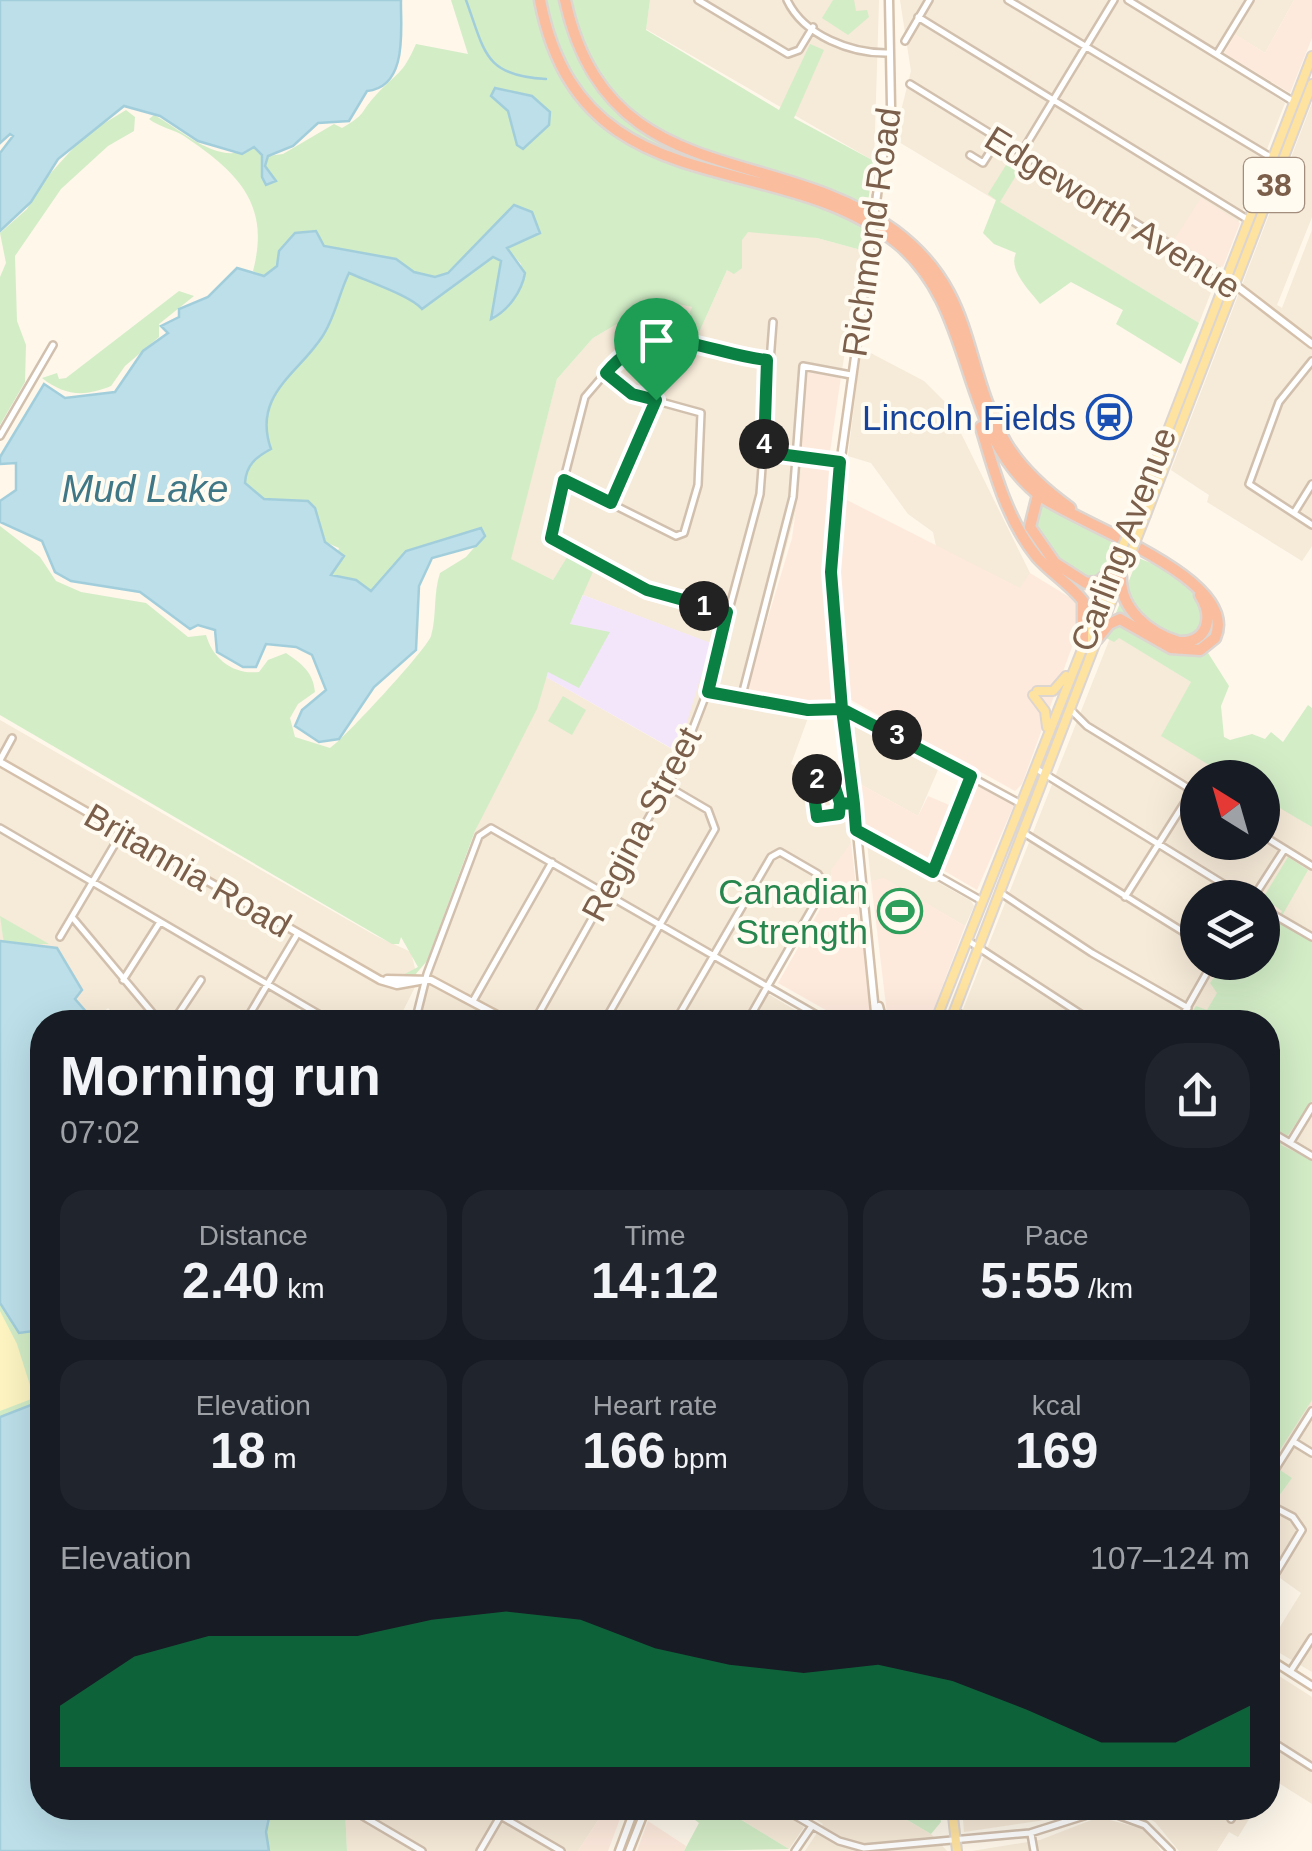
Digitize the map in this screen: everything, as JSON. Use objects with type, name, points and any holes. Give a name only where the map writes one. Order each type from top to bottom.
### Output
[{"type":"highway","points":[[540,0],[550,38],[570,76],[594,107],[625,134],[684,164],[834,207],[871,224],[902,247],[946,308],[997,480],[1022,535],[1048,569],[1082,601],[1083,642]]},
{"type":"highway","points":[[565,0],[575,36],[594,73],[620,106],[650,131],[711,161],[850,204],[892,229],[923,256],[963,318],[997,426],[1039,490],[1030,528],[1056,563],[1086,583],[1098,582],[1119,569],[1121,594],[1130,610],[1166,637],[1182,643],[1196,640],[1208,624],[1208,608],[1194,586]]},
{"type":"highway","points":[[978,406],[998,449],[1039,490],[1194,586],[1215,604],[1220,618],[1217,634],[1204,648],[1175,650],[1124,620],[1109,624],[1097,639]]},
{"type":"main road","name":"Richmond Road","points":[[878,1010],[842,709],[831,572],[851,375],[891,106],[889,0]]},
{"type":"main road","name":"Carling Avenue","points":[[954,1010],[1072,711],[1155,460],[1312,56]]},
{"type":"main road","name":"Carling Avenue","points":[[940,1010],[1083,642],[1158,486],[1312,84]]},
{"type":"main road","name":"Edgeworth Avenue","points":[[1224,278],[1312,344]]},
{"type":"main road","points":[[1046,736],[1046,714],[1035,693],[1054,690],[1074,664]]},
{"type":"main road","name":"Britannia Road","points":[[0,761],[376,977],[425,980],[489,1010]]},
{"type":"main road","points":[[1280,1666],[1312,1686]]},
{"type":"main road","points":[[619,1851],[631,1820]]},
{"type":"main road","points":[[629,1851],[641,1820]]},
{"type":"main road","points":[[953,1820],[956,1847]]},
{"type":"street","points":[[698,0],[788,54],[799,50],[814,27]]},
{"type":"street","points":[[787,0],[793,12],[849,50],[890,53]]},
{"type":"street","points":[[905,40],[928,0]]},
{"type":"street","points":[[1008,0],[1272,158]]},
{"type":"street","points":[[1020,155],[1114,0]]},
{"type":"street","points":[[1128,0],[1294,102]]},
{"type":"street","points":[[1218,54],[1250,0]]},
{"type":"street","points":[[918,17],[1248,219]]},
{"type":"street","name":"Edgeworth Avenue","points":[[910,84],[1224,278]]},
{"type":"street","points":[[970,155],[983,163],[997,141]]},
{"type":"street","name":"Regina Street","points":[[541,1010],[667,786],[708,692],[760,494],[767,360],[773,322]]},
{"type":"street","points":[[727,612],[647,590],[554,541],[550,533],[585,397],[624,354],[658,338],[767,360]]},
{"type":"street","points":[[0,436],[53,345]]},
{"type":"street","points":[[1312,360],[1279,402],[1250,478],[1254,489],[1312,525]]},
{"type":"street","points":[[741,699],[788,524],[802,366],[851,375]]},
{"type":"street","points":[[564,480],[676,536],[684,533],[698,484],[701,413],[632,394],[606,373]]},
{"type":"street","points":[[611,503],[656,400]]},
{"type":"street","points":[[764,452],[840,462]]},
{"type":"street","points":[[1294,513],[1312,484]]},
{"type":"street","points":[[708,692],[808,710],[842,709],[1033,810]]},
{"type":"street","points":[[1072,711],[1090,729],[1180,783]]},
{"type":"street","points":[[0,761],[12,738]]},
{"type":"street","points":[[1034,768],[1219,880]]},
{"type":"street","points":[[933,872],[971,776]]},
{"type":"street","points":[[832,778],[840,803],[839,814],[817,817],[812,780],[832,778]]},
{"type":"street","points":[[611,1010],[714,829],[708,810],[667,786]]},
{"type":"street","points":[[840,803],[854,804]]},
{"type":"street","points":[[1124,897],[1180,812]]},
{"type":"street","points":[[0,828],[311,1010]]},
{"type":"street","points":[[418,1010],[425,980],[486,828],[498,830],[804,1010]]},
{"type":"street","points":[[856,830],[982,901]]},
{"type":"street","points":[[60,937],[122,832]]},
{"type":"street","points":[[1024,833],[1180,930]]},
{"type":"street","points":[[1280,846],[1312,866]]},
{"type":"street","points":[[1262,880],[1284,849]]},
{"type":"street","points":[[682,1010],[774,854],[792,858],[824,879],[825,886],[753,1010]]},
{"type":"street","points":[[472,1000],[552,862]]},
{"type":"street","points":[[1001,892],[1092,954],[1188,1008],[1203,980]]},
{"type":"street","points":[[72,917],[149,1010]]},
{"type":"street","points":[[1280,918],[1312,937]]},
{"type":"street","points":[[123,980],[160,922]]},
{"type":"street","points":[[252,1010],[298,933]]},
{"type":"street","points":[[967,940],[1074,1010]]},
{"type":"street","points":[[181,1010],[201,980]]},
{"type":"street","points":[[1290,1143],[1312,1107]]},
{"type":"street","points":[[1280,1137],[1312,1156]]},
{"type":"street","points":[[1280,1462],[1312,1411]]},
{"type":"street","points":[[1294,1442],[1312,1453]]},
{"type":"street","points":[[1280,1510],[1293,1517],[1302,1530],[1280,1566]]},
{"type":"street","points":[[1290,1672],[1312,1638]]},
{"type":"street","points":[[1280,1747],[1312,1767]]},
{"type":"street","points":[[370,1820],[422,1851]]},
{"type":"street","points":[[480,1851],[498,1820]]},
{"type":"street","points":[[509,1820],[560,1851]]},
{"type":"street","points":[[802,1820],[839,1842],[864,1848],[956,1847],[1030,1834],[1072,1820]]},
{"type":"street","points":[[1131,1820],[1145,1825],[1171,1851]]},
{"type":"street","points":[[795,1851],[812,1826]]},
{"type":"street","points":[[1030,1834],[1034,1851]]},
{"type":"shaded area","points":[[650,0],[879,0],[874,161],[646,29]]},
{"type":"shaded area","points":[[900,0],[1294,0],[1265,53],[1228,30],[1213,55],[1285,103],[1199,323],[894,139],[911,71]]},
{"type":"shaded area","points":[[1294,0],[1312,0],[1312,38],[1290,93],[1224,53],[1235,34],[1265,53]]},
{"type":"shaded area","points":[[1312,103],[1312,217],[1277,305],[1282,308],[1312,230],[1312,546],[1302,561],[1207,502],[1209,495],[1171,470]]},
{"type":"shaded area","points":[[1201,198],[1240,223],[1223,267],[1174,240]]},
{"type":"shaded area","points":[[746,228],[817,238],[861,250],[842,370],[800,364],[793,451],[802,466],[799,500],[744,703],[809,715],[791,764],[816,776],[838,774],[851,843],[760,989],[795,1010],[413,1010],[475,831],[546,677],[677,752],[710,643],[583,595],[569,555],[553,580],[510,559],[557,379],[593,338],[658,300],[693,307],[681,334],[697,337]]},
{"type":"shaded area","points":[[861,348],[924,381],[946,403],[1030,573],[1021,589],[936,546],[933,532],[908,514],[871,463],[848,456]]},
{"type":"shaded area","points":[[799,364],[842,370],[830,452],[826,455],[793,451]]},
{"type":"shaded area","points":[[802,466],[829,469],[823,583],[833,703],[815,706],[745,694],[792,538]]},
{"type":"shaded area","points":[[845,499],[1020,588],[1030,573],[1079,603],[1080,625],[1022,784],[1015,791],[851,700],[839,588]]},
{"type":"shaded area","points":[[583,595],[711,643],[678,752],[546,677]]},
{"type":"shaded area","points":[[1112,633],[1191,682],[1225,760],[1180,760],[1180,860],[1280,860],[1280,807],[1312,827],[1312,1672],[1280,1653],[1280,1627],[1301,1593],[1280,1578],[1280,1010],[963,1010]]},
{"type":"shaded area","points":[[0,720],[376,936],[411,952],[418,981],[404,1010],[310,1010],[301,1005],[298,1010],[84,1010],[0,941]]},
{"type":"shaded area","points":[[863,724],[940,765],[918,816],[860,784],[854,738],[855,725]]},
{"type":"shaded area","points":[[967,780],[1014,805],[977,890],[864,824],[860,784],[918,816],[928,796],[954,807]]},
{"type":"shaded area","points":[[867,842],[971,901],[974,906],[965,926],[884,879],[871,881]]},
{"type":"shaded area","points":[[851,843],[869,1010],[826,1010],[778,983],[832,888],[831,870]]},
{"type":"shaded area","points":[[884,878],[965,926],[934,1010],[887,1010],[871,881]]},
{"type":"shaded area","points":[[1280,1677],[1312,1697],[1312,1804],[1280,1784]]},
{"type":"shaded area","points":[[346,1820],[598,1820],[578,1851],[347,1851]]},
{"type":"shaded area","points":[[598,1820],[620,1820],[608,1851],[578,1851]]},
{"type":"shaded area","points":[[742,1820],[793,1820],[804,1827],[789,1849]]},
{"type":"shaded area","points":[[817,1820],[907,1820],[931,1834],[947,1851],[805,1851],[823,1824]]},
{"type":"shaded area","points":[[963,1820],[1043,1820],[1039,1821],[964,1832]]},
{"type":"shaded area","points":[[1091,1820],[1110,1820],[1147,1830],[1161,1851],[972,1851],[1040,1840]]},
{"type":"shaded area","points":[[1151,1820],[1249,1820],[1238,1837],[1229,1832],[1217,1851],[1179,1851]]},
{"type":"shaded area","points":[[648,1821],[686,1846],[684,1851],[637,1851]]},
{"type":"green space","points":[[451,0],[650,0],[646,30],[779,110],[810,44],[824,50],[794,118],[874,161],[861,250],[817,238],[748,232],[742,240],[742,268],[734,274],[727,270],[697,337],[681,334],[692,307],[658,300],[593,338],[557,379],[511,559],[553,580],[569,554],[595,567],[570,624],[610,632],[579,688],[548,672],[537,709],[475,831],[427,961],[414,976],[397,978],[418,967],[401,937],[399,944],[392,944],[0,715],[0,526],[40,557],[56,581],[81,592],[146,603],[188,637],[206,635],[219,658],[233,668],[259,672],[268,660],[286,653],[292,657],[309,674],[315,692],[298,704],[290,718],[295,737],[330,748],[401,675],[431,636],[440,573],[466,557],[484,536],[480,528],[372,591],[356,580],[330,575],[339,548],[325,542],[308,501],[264,499],[245,483],[247,471],[271,449],[267,430],[273,399],[323,337],[349,272],[422,309],[493,257],[501,260],[492,319],[523,284],[521,264],[507,248],[540,233],[531,212],[514,205],[448,273],[435,277],[414,272],[396,259],[324,246],[263,276],[253,271],[257,226],[245,192],[203,149],[149,119],[154,115],[216,151],[241,152],[253,146],[262,155],[262,177],[267,185],[275,182],[264,166],[268,156],[283,154],[334,124],[342,128],[356,119],[403,68],[416,44],[468,54]]},
{"type":"green space","points":[[833,0],[854,0],[856,11],[867,10],[869,17],[848,35],[822,18]]},
{"type":"green space","points":[[126,110],[135,117],[134,131],[108,146],[61,189],[15,256],[17,321],[26,345],[25,382],[0,425],[0,277],[6,263],[0,233],[27,209],[40,185],[85,135]]},
{"type":"green space","points":[[1011,157],[1023,164],[1000,202],[1199,323],[1181,364],[1116,324],[1123,310],[1071,282],[1040,304],[1030,293],[1017,273],[1016,253],[994,244],[983,233],[996,200],[988,194]]},
{"type":"green space","points":[[179,291],[194,296],[159,324],[159,337],[125,366],[111,386],[75,393],[42,378],[57,373],[59,379],[66,378]]},
{"type":"green space","points":[[1041,501],[1098,530],[1114,545],[1101,574],[1080,578],[1046,550],[1034,528]]},
{"type":"green space","points":[[1138,558],[1159,566],[1212,606],[1216,628],[1203,645],[1229,686],[1221,706],[1224,737],[1230,740],[1252,734],[1265,739],[1271,732],[1283,742],[1308,705],[1312,708],[1312,827],[1280,808],[1280,760],[1201,760],[1161,736],[1191,682],[1119,638],[1114,642],[1106,638]]},
{"type":"green space","points":[[563,696],[586,710],[572,735],[548,721]]},
{"type":"green space","points":[[1288,857],[1308,870],[1280,919],[1280,880],[1274,880]]},
{"type":"green space","points":[[0,916],[49,944],[4,944]]},
{"type":"green space","points":[[1280,922],[1312,941],[1312,1101],[1281,1145],[1312,1160],[1312,1400],[1280,1450],[1280,1010],[1207,1010],[1217,993],[1210,983],[1280,980]]},
{"type":"green space","points":[[0,1303],[19,1333],[30,1332],[30,1405],[0,1417]]},
{"type":"green space","points":[[1280,1470],[1292,1478],[1280,1494]]},
{"type":"green space","points":[[268,1820],[346,1820],[347,1851],[269,1851]]},
{"type":"green space","points":[[695,1820],[742,1820],[789,1849],[684,1851],[699,1823]]},
{"type":"green space","points":[[907,1820],[941,1820],[931,1834]]},
{"type":"sand","points":[[0,1311],[17,1344],[30,1385],[30,1400],[0,1411]]},
{"type":"water","points":[[0,0],[401,0],[400,53],[390,78],[381,87],[367,91],[349,121],[318,123],[293,146],[268,156],[265,166],[276,181],[266,185],[262,155],[254,147],[242,154],[198,141],[160,116],[124,106],[58,159],[31,202],[0,231],[0,153],[13,136],[10,134],[0,143]]},
{"type":"water","points":[[495,88],[532,96],[550,112],[549,125],[523,149],[517,145],[508,111],[491,96]]},
{"type":"water","name":"Mud Lake","points":[[514,205],[532,212],[540,233],[507,248],[525,273],[513,300],[491,319],[501,261],[493,257],[422,309],[399,294],[349,273],[326,330],[272,400],[267,430],[271,449],[247,471],[245,483],[264,499],[308,501],[315,508],[325,542],[344,556],[331,575],[356,580],[371,591],[406,551],[481,528],[485,536],[476,546],[432,558],[419,586],[416,650],[374,687],[339,739],[319,742],[295,726],[302,710],[326,690],[312,655],[296,647],[266,644],[256,667],[243,667],[217,652],[215,630],[198,625],[190,629],[140,592],[71,581],[55,572],[42,541],[0,522],[0,501],[16,490],[16,463],[0,464],[0,457],[44,384],[65,398],[115,392],[143,351],[168,333],[161,326],[179,317],[179,309],[208,297],[237,268],[264,276],[277,266],[279,251],[295,233],[316,231],[324,246],[396,259],[414,272],[435,277],[448,273]]},
{"type":"water","points":[[0,941],[57,948],[82,990],[75,999],[85,1010],[30,1010],[30,1332],[19,1333],[0,1303]]},
{"type":"water","points":[[30,1405],[30,1820],[268,1820],[269,1851],[0,1851],[0,1417]]},
{"type":"waterway","points":[[466,0],[483,47],[498,66],[510,73],[546,79]]},
{"type":"place","name":"Lincoln Fields","points":[[1109,417]]},
{"type":"place","name":"Canadian Strength","points":[[900,911]]},
{"type":"route","points":[[656,400],[611,503],[564,480],[551,538],[647,590],[727,612],[708,692],[808,710],[842,709],[854,804],[840,803],[832,778],[812,780],[812,810],[817,817],[839,814],[840,803],[846,803],[854,804],[856,830],[866,832],[933,872],[971,776],[842,709],[831,572],[840,462],[764,452],[767,360],[658,338],[620,356],[606,373],[632,394],[656,400]]}]
